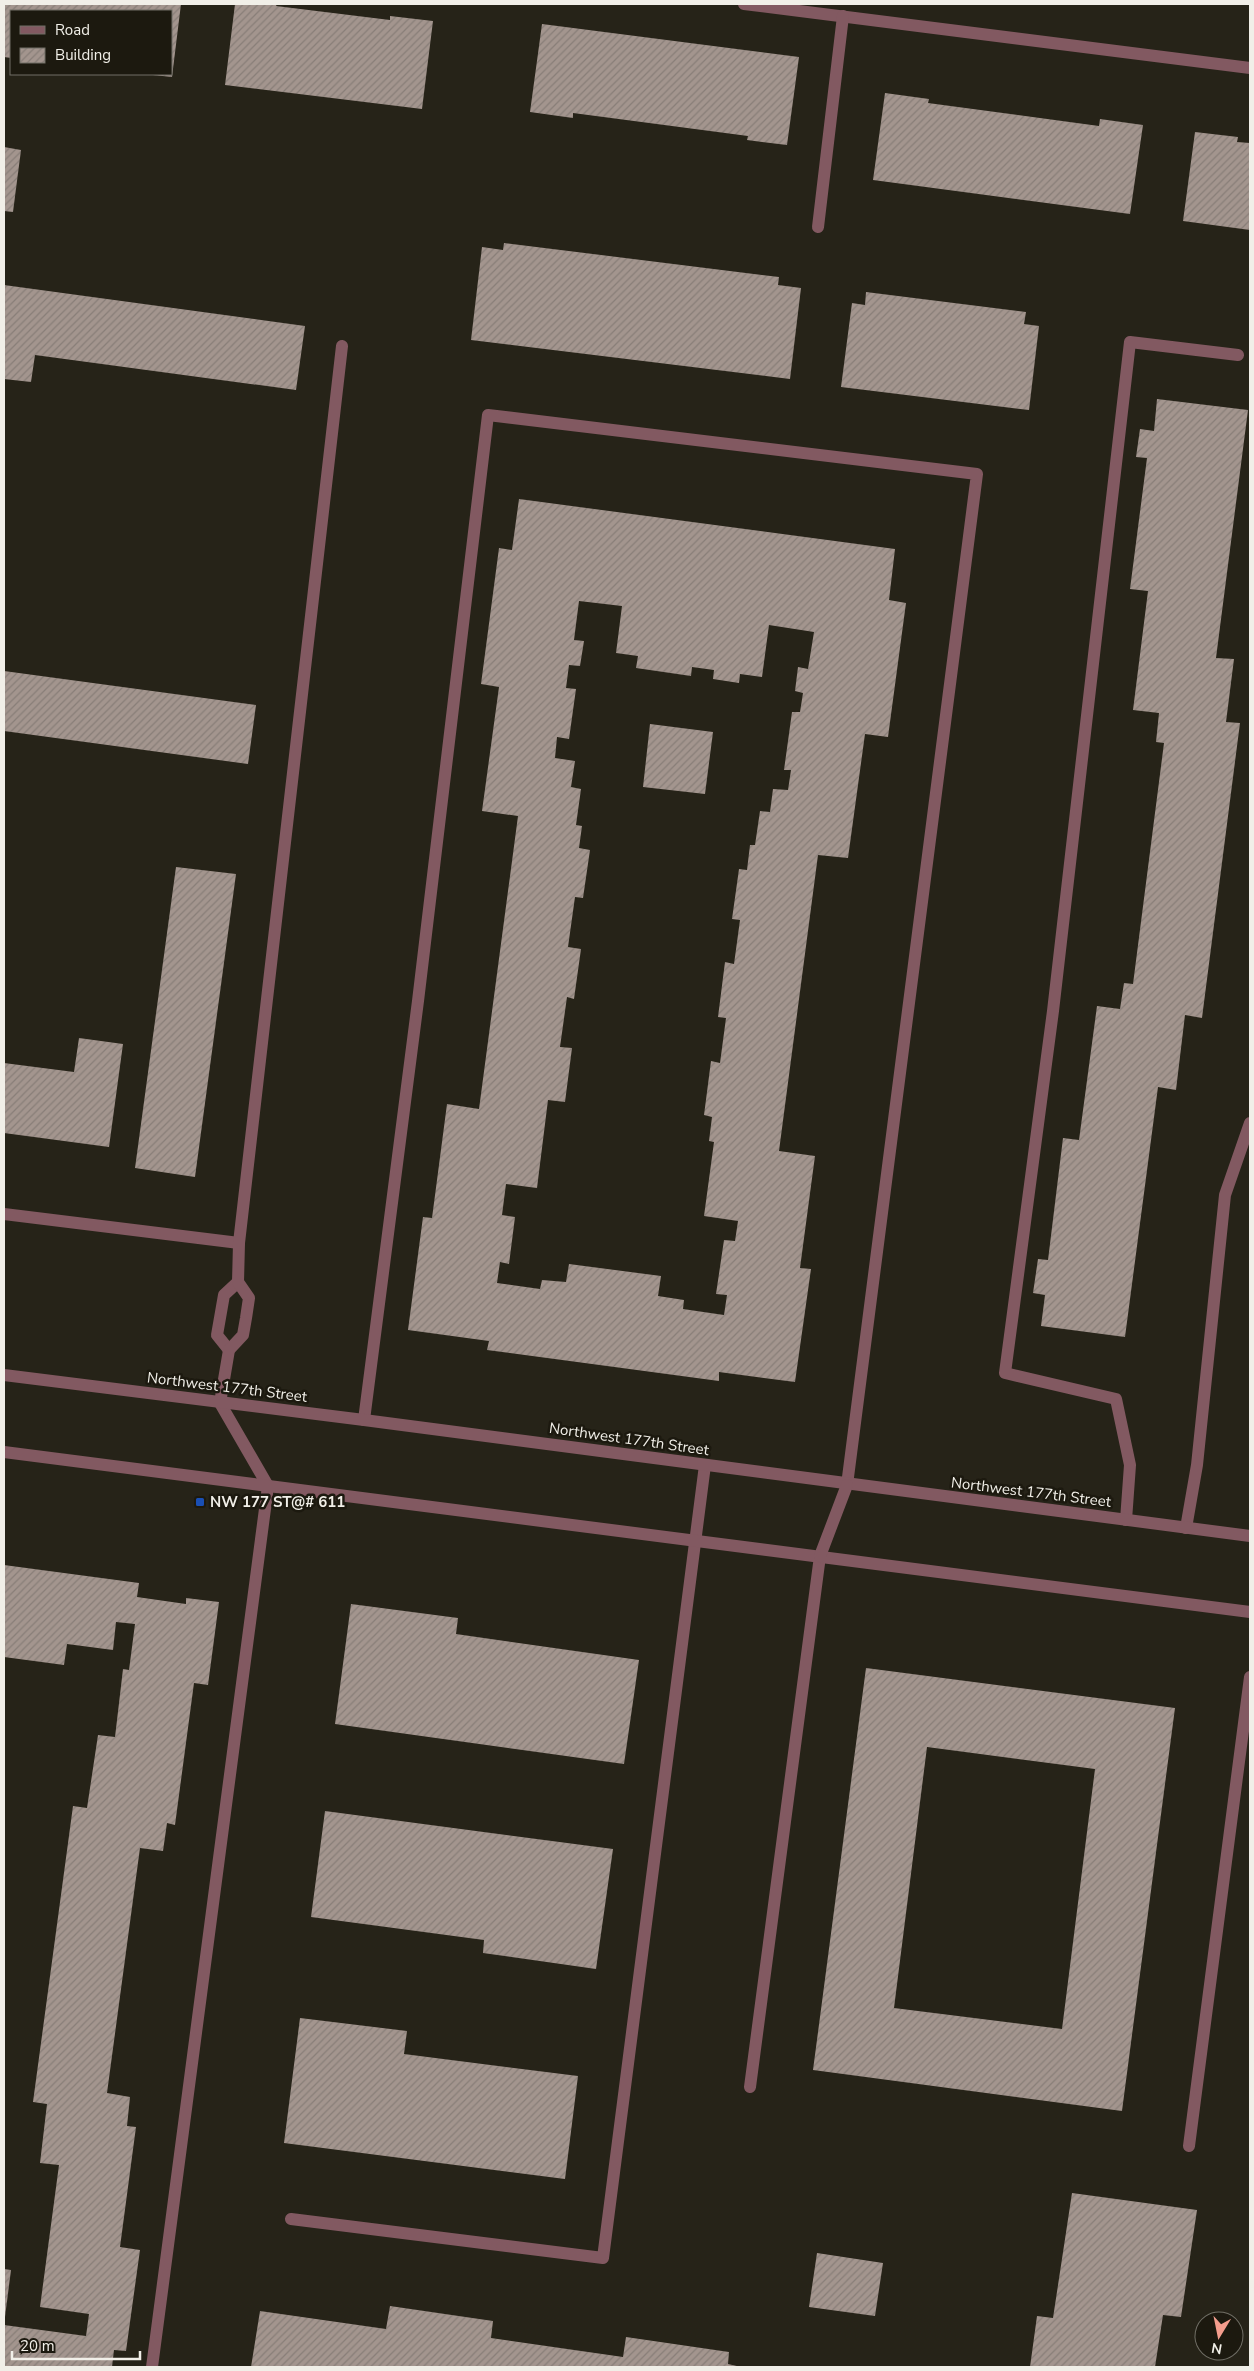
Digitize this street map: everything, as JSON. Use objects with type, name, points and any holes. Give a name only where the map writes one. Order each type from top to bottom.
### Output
[{"type":"street","points":[[744,4],[1250,68]]},
{"type":"street","points":[[818,227],[842,16]]},
{"type":"street","points":[[1126,1520],[1130,1465],[1116,1399],[1005,1373],[1055,991],[1130,342],[1238,355]]},
{"type":"street","points":[[152,2367],[268,1486],[220,1403],[229,1350],[243,1335],[246,1318],[248,1298],[238,1282],[239,1243],[342,346]]},
{"type":"street","points":[[364,1420],[422,971],[488,415],[978,474],[847,1485],[820,1556],[750,2087]]},
{"type":"street","points":[[1186,1528],[1197,1465],[1225,1195],[1250,1123]]},
{"type":"street","points":[[4,1214],[239,1243]]},
{"type":"street","points":[[229,1350],[217,1335],[224,1295],[238,1282]]},
{"type":"street","name":"Northwest 177th Street","points":[[4,1375],[364,1420],[847,1485],[1250,1536]]},
{"type":"street","points":[[4,1452],[1250,1612]]},
{"type":"street","points":[[291,2219],[603,2258],[705,1465]]},
{"type":"street","points":[[1189,2146],[1250,1677]]},
{"type":"building","points":[[4,4],[181,4],[172,77],[153,75],[172,75],[172,10],[10,10],[10,58],[4,57]]},
{"type":"building","points":[[235,4],[277,4],[276,6],[390,20],[390,16],[433,21],[422,109],[225,85]]},
{"type":"building","points":[[542,24],[799,57],[787,145],[747,140],[748,136],[573,113],[573,118],[530,112]]},
{"type":"building","points":[[885,93],[929,99],[928,103],[1099,126],[1100,119],[1143,125],[1130,214],[873,180]]},
{"type":"building","points":[[1195,132],[1238,137],[1237,142],[1250,143],[1250,230],[1183,221]]},
{"type":"building","points":[[4,147],[21,150],[13,212],[4,211]]},
{"type":"building","points":[[504,243],[779,277],[778,285],[801,288],[790,379],[471,340],[482,247],[503,250]]},
{"type":"building","points":[[4,285],[305,326],[296,390],[35,355],[31,382],[4,379]]},
{"type":"building","points":[[866,292],[1026,312],[1024,324],[1039,326],[1029,410],[841,387],[852,303],[865,305]]},
{"type":"building","points":[[1157,399],[1248,410],[1216,658],[1234,659],[1226,722],[1240,723],[1202,1018],[1185,1015],[1176,1090],[1158,1087],[1125,1337],[1041,1326],[1045,1295],[1033,1293],[1038,1259],[1048,1260],[1063,1138],[1079,1140],[1097,1006],[1120,1009],[1124,983],[1133,984],[1164,743],[1156,742],[1159,713],[1133,710],[1148,591],[1130,589],[1147,458],[1136,457],[1140,429],[1154,431]]},
{"type":"building","points":[[519,499],[895,549],[889,600],[906,603],[888,737],[865,734],[848,858],[818,855],[779,1151],[815,1156],[800,1268],[811,1269],[795,1382],[719,1372],[719,1381],[487,1350],[489,1341],[408,1330],[423,1217],[432,1218],[447,1104],[479,1109],[518,816],[482,811],[499,687],[481,684],[499,548],[512,550]],"holes":[[[579,601],[622,606],[616,653],[638,656],[636,668],[691,676],[692,667],[714,670],[713,679],[739,683],[740,674],[762,677],[769,625],[814,632],[808,669],[798,667],[795,691],[803,693],[800,712],[792,712],[784,770],[791,770],[788,790],[773,789],[770,812],[760,811],[755,845],[750,845],[747,870],[739,869],[732,919],[740,920],[734,964],[725,962],[718,1017],[726,1018],[720,1063],[711,1061],[704,1115],[712,1117],[709,1141],[714,1142],[704,1216],[738,1221],[735,1241],[724,1240],[716,1294],[727,1295],[724,1315],[683,1309],[684,1300],[658,1296],[661,1276],[569,1264],[566,1282],[542,1280],[540,1289],[497,1283],[500,1262],[509,1264],[515,1217],[502,1215],[506,1184],[537,1188],[548,1100],[565,1102],[572,1048],[560,1047],[567,997],[574,999],[581,949],[568,947],[575,897],[583,898],[590,850],[579,848],[582,826],[576,825],[581,789],[571,787],[575,761],[555,758],[557,737],[569,739],[576,689],[566,688],[569,665],[580,666],[584,641],[574,640]]]},
{"type":"building","points":[[4,671],[256,705],[248,764],[4,731]]},
{"type":"building","points":[[650,724],[713,732],[705,794],[643,787]]},
{"type":"building","points":[[176,867],[236,874],[195,1177],[135,1168]]},
{"type":"building","points":[[79,1038],[123,1044],[109,1147],[4,1133],[4,1063],[74,1072]]},
{"type":"building","points":[[4,1565],[139,1583],[137,1597],[186,1604],[186,1598],[219,1602],[208,1685],[194,1683],[175,1825],[167,1823],[163,1851],[140,1848],[107,2093],[130,2097],[127,2126],[136,2127],[120,2247],[140,2250],[126,2351],[114,2350],[112,2367],[4,2367],[4,2325],[86,2336],[89,2314],[40,2307],[59,2165],[40,2163],[47,2104],[33,2102],[73,1806],[87,1808],[98,1735],[115,1737],[123,1669],[129,1670],[135,1624],[116,1622],[113,1650],[67,1644],[64,1665],[4,1657]]},
{"type":"building","points":[[351,1604],[458,1618],[456,1634],[639,1660],[624,1764],[335,1724]]},
{"type":"building","points":[[866,1668],[1175,1708],[1122,2111],[813,2070]],"holes":[[[927,1747],[1095,1769],[1062,2029],[894,2008]]]},
{"type":"building","points":[[325,1811],[613,1849],[596,1969],[483,1953],[484,1940],[311,1917]]},
{"type":"building","points":[[300,2018],[407,2031],[404,2054],[578,2076],[565,2179],[284,2143]]},
{"type":"building","points":[[1072,2193],[1197,2210],[1181,2317],[1163,2315],[1155,2367],[1030,2367],[1037,2316],[1053,2318]]},
{"type":"building","points":[[817,2253],[883,2263],[875,2316],[809,2307]]},
{"type":"building","points":[[4,2269],[11,2270],[5,2317],[4,2317]]},
{"type":"building","points":[[390,2306],[493,2321],[491,2338],[623,2357],[626,2337],[729,2352],[728,2364],[741,2367],[251,2367],[260,2311],[386,2329]]},
{"type":"place","name":"NW 177 ST@# 611","points":[[200,1502]]}]
